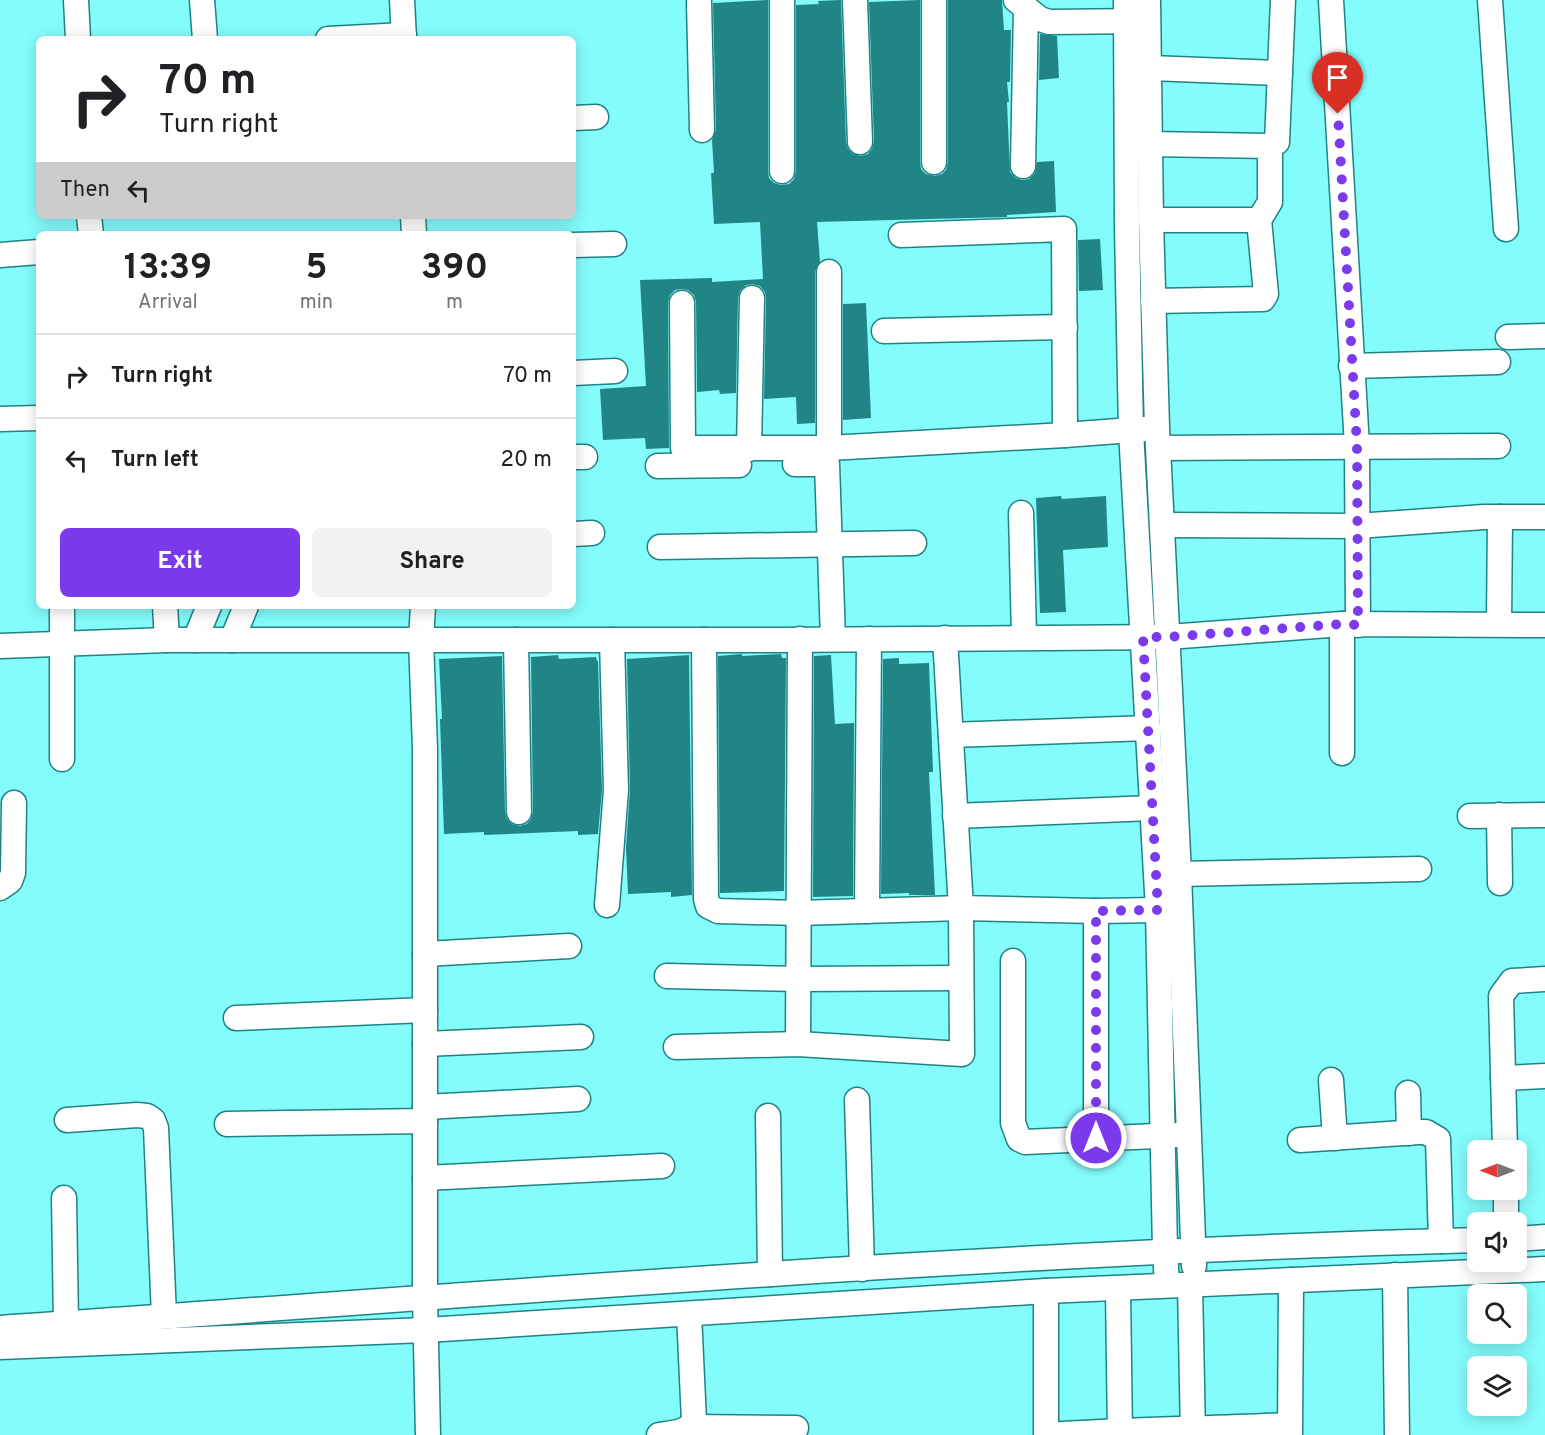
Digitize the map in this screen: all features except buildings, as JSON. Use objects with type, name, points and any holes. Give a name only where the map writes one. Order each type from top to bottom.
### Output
[{"type":"street","points":[[76,0],[78,36]]},
{"type":"street","points":[[202,0],[205,36]]},
{"type":"street","points":[[402,0],[404,36]]},
{"type":"street","points":[[782,0],[782,171]]},
{"type":"street","points":[[855,0],[860,142]]},
{"type":"street","points":[[934,0],[934,162]]},
{"type":"street","points":[[1150,144],[1270,146],[1277,142],[1283,0]]},
{"type":"street","points":[[1331,0],[1357,446],[1357,526],[1342,753]]},
{"type":"street","points":[[1490,0],[1506,229]]},
{"type":"street","points":[[701,1],[702,130]]},
{"type":"street","points":[[1021,4],[1040,19],[1049,22],[1137,11]]},
{"type":"street","points":[[1021,4],[1023,166]]},
{"type":"street","points":[[1137,11],[1150,68],[1151,220],[1157,438],[1179,874],[1192,1249],[1184,1285],[1193,1432]]},
{"type":"street","points":[[1137,11],[1127,228],[1131,430],[1158,910],[1165,1250],[1184,1285]]},
{"type":"street","points":[[1150,68],[1280,73]]},
{"type":"street","points":[[1153,301],[1263,299],[1266,294],[1259,220],[1270,202],[1270,146]]},
{"type":"street","points":[[1151,220],[1259,220]]},
{"type":"street","points":[[901,235],[1064,229],[1065,435]]},
{"type":"street","points":[[576,245],[614,244]]},
{"type":"street","points":[[0,255],[36,252]]},
{"type":"street","points":[[829,272],[829,448]]},
{"type":"street","points":[[749,449],[752,298]]},
{"type":"street","points":[[682,303],[683,448],[829,448],[1131,430],[1157,438],[1357,446],[1498,446]]},
{"type":"street","points":[[884,332],[1065,327]]},
{"type":"street","points":[[1508,337],[1545,336]]},
{"type":"street","points":[[1352,366],[1498,362]]},
{"type":"street","points":[[576,373],[615,371]]},
{"type":"street","points":[[0,419],[36,418]]},
{"type":"street","points":[[658,466],[827,464],[833,639]]},
{"type":"street","points":[[1022,513],[1024,637]]},
{"type":"street","points":[[1163,525],[1357,526],[1500,517],[1545,517]]},
{"type":"street","points":[[1499,624],[1500,517]]},
{"type":"street","points":[[660,547],[914,543]]},
{"type":"street","points":[[62,609],[62,759]]},
{"type":"street","points":[[165,609],[167,640]]},
{"type":"street","points":[[195,640],[208,609]]},
{"type":"street","points":[[232,640],[245,609]]},
{"type":"street","points":[[423,609],[421,640],[425,749],[425,1297],[428,1435]]},
{"type":"street","points":[[0,646],[167,640],[1168,637],[1375,623],[1545,625]]},
{"type":"street","points":[[676,1047],[798,1044],[962,1054],[961,909],[945,638]]},
{"type":"street","points":[[798,1044],[800,639]]},
{"type":"street","points":[[867,911],[869,639]]},
{"type":"street","points":[[516,640],[519,812]]},
{"type":"street","points":[[607,905],[616,790],[612,640]]},
{"type":"street","points":[[704,640],[708,906],[718,911],[799,913],[961,909],[1158,910]]},
{"type":"street","points":[[951,735],[1148,728]]},
{"type":"street","points":[[0,888],[10,881],[13,873],[14,803]]},
{"type":"street","points":[[955,816],[1152,808]]},
{"type":"street","points":[[1470,816],[1545,814]]},
{"type":"street","points":[[1499,815],[1500,883]]},
{"type":"street","points":[[1179,874],[1419,869]]},
{"type":"street","points":[[1096,911],[1096,1138]]},
{"type":"street","points":[[425,954],[569,946]]},
{"type":"street","points":[[1013,962],[1013,1123],[1018,1139],[1025,1142],[1188,1135]]},
{"type":"street","points":[[667,976],[799,979],[961,978]]},
{"type":"street","points":[[1505,1140],[1501,996],[1512,981],[1545,979]]},
{"type":"street","points":[[236,1018],[425,1010]]},
{"type":"street","points":[[425,1044],[580,1037]]},
{"type":"street","points":[[1503,1078],[1545,1076]]},
{"type":"street","points":[[1331,1080],[1335,1138]]},
{"type":"street","points":[[1408,1093],[1409,1133]]},
{"type":"street","points":[[227,1124],[425,1114],[578,1099]]},
{"type":"street","points":[[857,1100],[862,1269]]},
{"type":"street","points":[[67,1120],[137,1115],[147,1116],[153,1120],[156,1128],[164,1316]]},
{"type":"street","points":[[768,1116],[770,1274]]},
{"type":"street","points":[[1300,1140],[1426,1132],[1438,1139],[1441,1241]]},
{"type":"street","points":[[425,1178],[662,1166]]},
{"type":"street","points":[[64,1198],[66,1323]]},
{"type":"street","points":[[1527,1239],[1545,1238]]},
{"type":"street","points":[[0,1328],[425,1297],[1165,1250],[1467,1240]]},
{"type":"street","points":[[0,1347],[426,1330],[1046,1291],[1545,1269]]},
{"type":"street","points":[[1395,1275],[1397,1435]]},
{"type":"street","points":[[1046,1291],[1048,1435],[1290,1430],[1291,1280]]},
{"type":"street","points":[[1118,1289],[1120,1432]]},
{"type":"street","points":[[689,1314],[695,1415],[690,1427]]},
{"type":"street","points":[[659,1435],[683,1431],[690,1427],[796,1428]]},
{"type":"route","points":[[1096,1138],[1096,911],[1158,910],[1143,637],[1342,624],[1358,625],[1357,446],[1338,114]]}]
